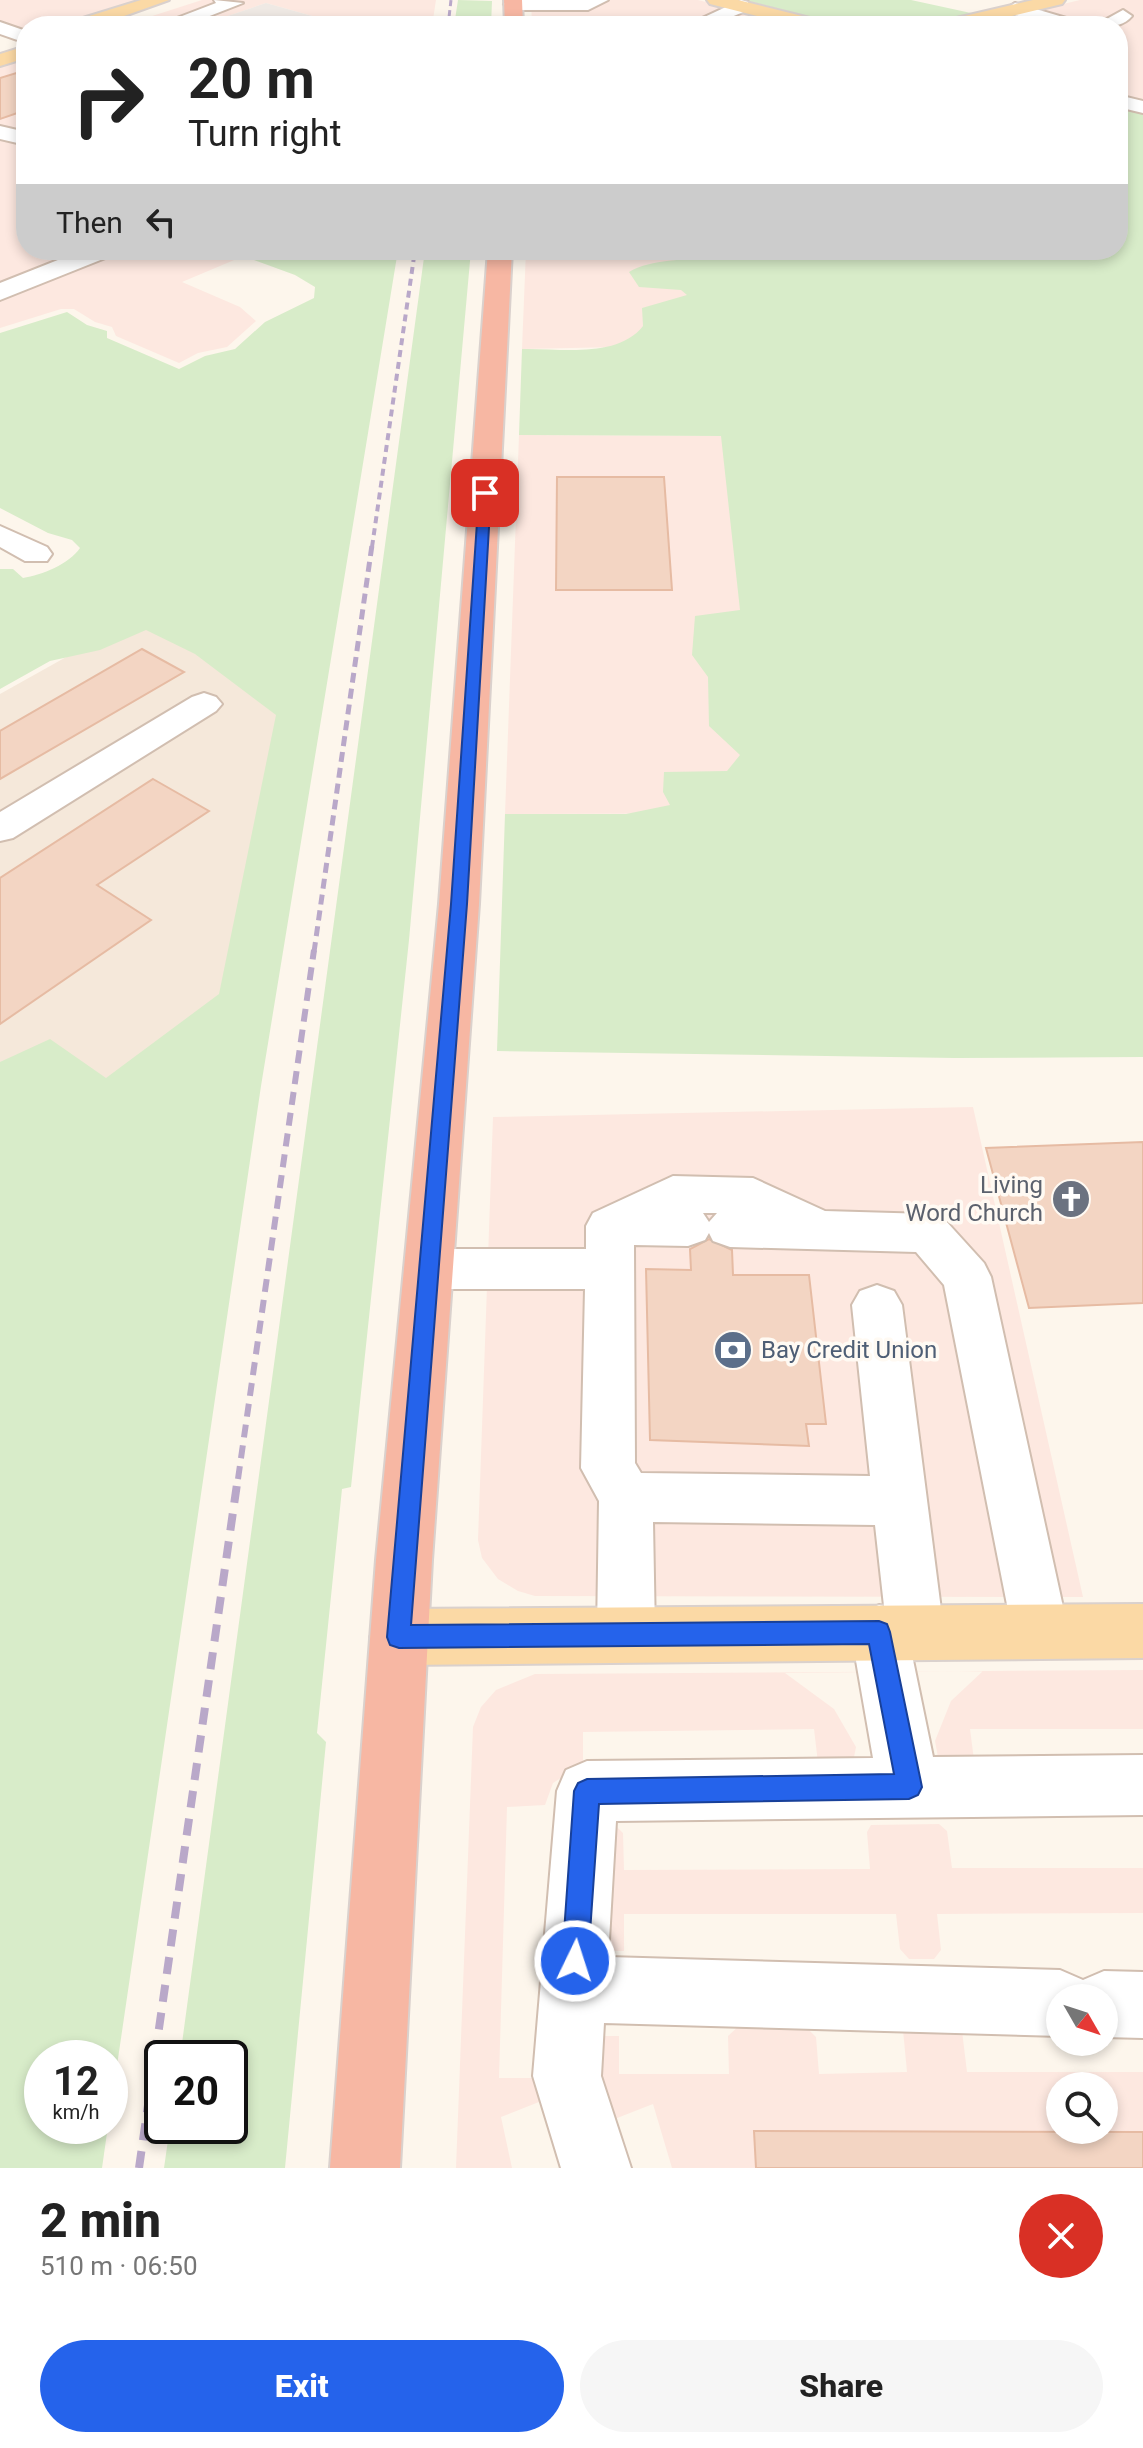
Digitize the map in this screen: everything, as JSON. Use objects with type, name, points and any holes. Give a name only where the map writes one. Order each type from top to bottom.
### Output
[{"type":"highway","points":[[365,2168],[399,1637],[459,904],[499,260]]},
{"type":"highway","points":[[374,2020],[383,1888]]},
{"type":"main road","points":[[109,16],[160,0]]},
{"type":"main road","points":[[145,16],[190,0]]},
{"type":"main road","points":[[716,0],[780,16]]},
{"type":"main road","points":[[991,16],[1056,0]]},
{"type":"main road","points":[[399,1637],[1143,1631]]},
{"type":"street","points":[[195,16],[234,3],[223,0]]},
{"type":"street","points":[[513,13],[577,13],[599,0]]},
{"type":"street","points":[[513,13],[551,2],[577,13]]},
{"type":"street","points":[[723,16],[741,6]]},
{"type":"street","points":[[1015,9],[1039,16]]},
{"type":"street","points":[[0,292],[79,260]]},
{"type":"street","points":[[0,829],[204,704]]},
{"type":"street","points":[[608,1248],[673,1194],[753,1196],[822,1231]]},
{"type":"street","points":[[428,1269],[608,1248],[709,1228],[928,1233],[967,1277],[1040,1630]]},
{"type":"street","points":[[608,1248],[608,1468],[626,1497],[626,1633]]},
{"type":"street","points":[[877,1305],[900,1501],[897,1633],[909,1787]]},
{"type":"street","points":[[626,1497],[900,1501]]},
{"type":"street","points":[[596,2168],[567,2076],[587,1791],[1143,1785]]},
{"type":"street","points":[[573,1989],[1046,2003]]},
{"type":"street","points":[[1118,2004],[1143,2005]]},
{"type":"shaded area","points":[[0,0],[147,0],[96,16],[16,16],[16,29],[0,25]]},
{"type":"shaded area","points":[[202,0],[436,0],[434,16],[312,16],[266,3],[228,16],[152,16]]},
{"type":"shaded area","points":[[531,0],[698,0],[762,16],[532,16]]},
{"type":"shaded area","points":[[1080,0],[1143,0],[1143,103],[1128,99],[1128,16],[1012,16]]},
{"type":"shaded area","points":[[266,3],[312,16],[228,16]]},
{"type":"shaded area","points":[[16,59],[16,260],[65,260],[0,286],[0,65]]},
{"type":"shaded area","points":[[93,260],[234,260],[182,282],[240,307],[256,321],[227,347],[198,353],[179,363],[116,336],[112,327],[95,322],[74,309],[61,309],[0,328],[0,298]]},
{"type":"shaded area","points":[[526,260],[772,260],[620,347],[522,349]]},
{"type":"shaded area","points":[[519,435],[742,436],[801,813],[505,814]]},
{"type":"shaded area","points":[[326,512],[210,1213],[0,1390],[0,694]]},
{"type":"shaded area","points":[[973,1107],[1083,1597],[535,1596],[518,1591],[498,1579],[482,1558],[478,1540],[493,1117]]},
{"type":"shaded area","points":[[1143,1670],[1143,1729],[970,1729],[974,1760],[938,1757],[935,1741],[951,1701],[983,1671]]},
{"type":"shaded area","points":[[973,1671],[785,1673],[834,1709],[856,1747],[853,1762],[818,1763],[814,1729],[583,1732],[583,1764],[553,1783],[545,1805],[507,1807],[499,2078],[541,2078],[544,2100],[501,2117],[512,2168],[456,2168],[473,1727],[481,1707],[496,1690],[535,1674]]},
{"type":"shaded area","points":[[939,1824],[947,1831],[952,1868],[1143,1868],[1143,1913],[937,1914],[941,1950],[934,1959],[909,1959],[900,1949],[896,1914],[624,1914],[624,1951],[608,1951],[617,1827],[623,1833],[624,1870],[870,1869],[867,1832],[871,1825]]},
{"type":"shaded area","points":[[802,2023],[816,2037],[819,2074],[907,2072],[903,2030],[962,2031],[967,2072],[1046,2072],[1046,2144],[1118,2144],[1118,2072],[1143,2072],[1143,2168],[672,2168],[653,2104],[612,2120],[603,2089],[602,2036],[619,2036],[619,2074],[729,2074],[728,2036],[741,2024]]},
{"type":"green space","points":[[458,0],[492,1],[491,16],[456,16]]},
{"type":"green space","points":[[744,0],[911,0],[971,13],[959,16],[807,16]]},
{"type":"green space","points":[[1128,107],[1143,111],[1143,1057],[955,1058],[497,1051],[505,814],[626,814],[670,805],[663,792],[664,772],[727,771],[740,755],[709,726],[708,677],[692,655],[695,616],[740,610],[721,436],[519,435],[522,349],[587,350],[603,348],[632,336],[643,326],[642,308],[687,295],[681,290],[639,287],[629,272],[651,264],[678,260],[1128,260]]},
{"type":"green space","points":[[254,260],[396,260],[261,1086],[121,2040],[24,2040],[24,2144],[105,2144],[102,2168],[0,2168],[0,1062],[50,1039],[106,1078],[219,994],[276,715],[195,654],[146,630],[100,650],[50,661],[0,689],[0,569],[13,569],[23,578],[30,577],[62,564],[80,548],[72,540],[48,533],[0,508],[0,333],[67,312],[87,325],[107,331],[107,338],[179,369],[205,356],[235,349],[265,322],[314,298],[315,287],[295,275]]},
{"type":"green space","points":[[424,260],[470,260],[409,940],[351,1487],[342,1489],[317,1733],[326,1742],[285,2168],[164,2168],[167,2144],[248,2144],[248,2040],[182,2040]]},
{"type":"building","points":[[16,73],[16,113],[0,119],[0,78]]},
{"type":"building","points":[[557,477],[664,477],[672,590],[556,590]]},
{"type":"building","points":[[142,649],[184,672],[0,779],[0,731]]},
{"type":"building","points":[[153,779],[209,811],[97,885],[151,920],[0,1024],[0,878]]},
{"type":"building","name":"Living Word Church","points":[[1143,1142],[1143,1303],[1029,1308],[986,1148]]},
{"type":"building","name":"Bay Credit Union","points":[[709,1239],[732,1250],[733,1275],[809,1275],[826,1424],[806,1424],[809,1446],[650,1440],[646,1269],[691,1270],[690,1249]]},
{"type":"building","points":[[754,2131],[1046,2132],[1046,2144],[1118,2144],[1118,2132],[1143,2132],[1143,2168],[756,2168]]},
{"type":"railway","points":[[449,16],[451,0]]},
{"type":"railway","points":[[372,547],[414,260]]},
{"type":"railway","points":[[314,952],[372,545]]},
{"type":"railway","points":[[238,1479],[314,950]]},
{"type":"railway","points":[[139,2168],[238,1477]]},
{"type":"place","name":"Living Word Church","points":[[1071,1199]]},
{"type":"place","name":"Bay Credit Union","points":[[733,1350]]},
{"type":"route","points":[[485,493],[459,904],[399,1637],[879,1632],[909,1787],[587,1791],[575,1961]]}]
